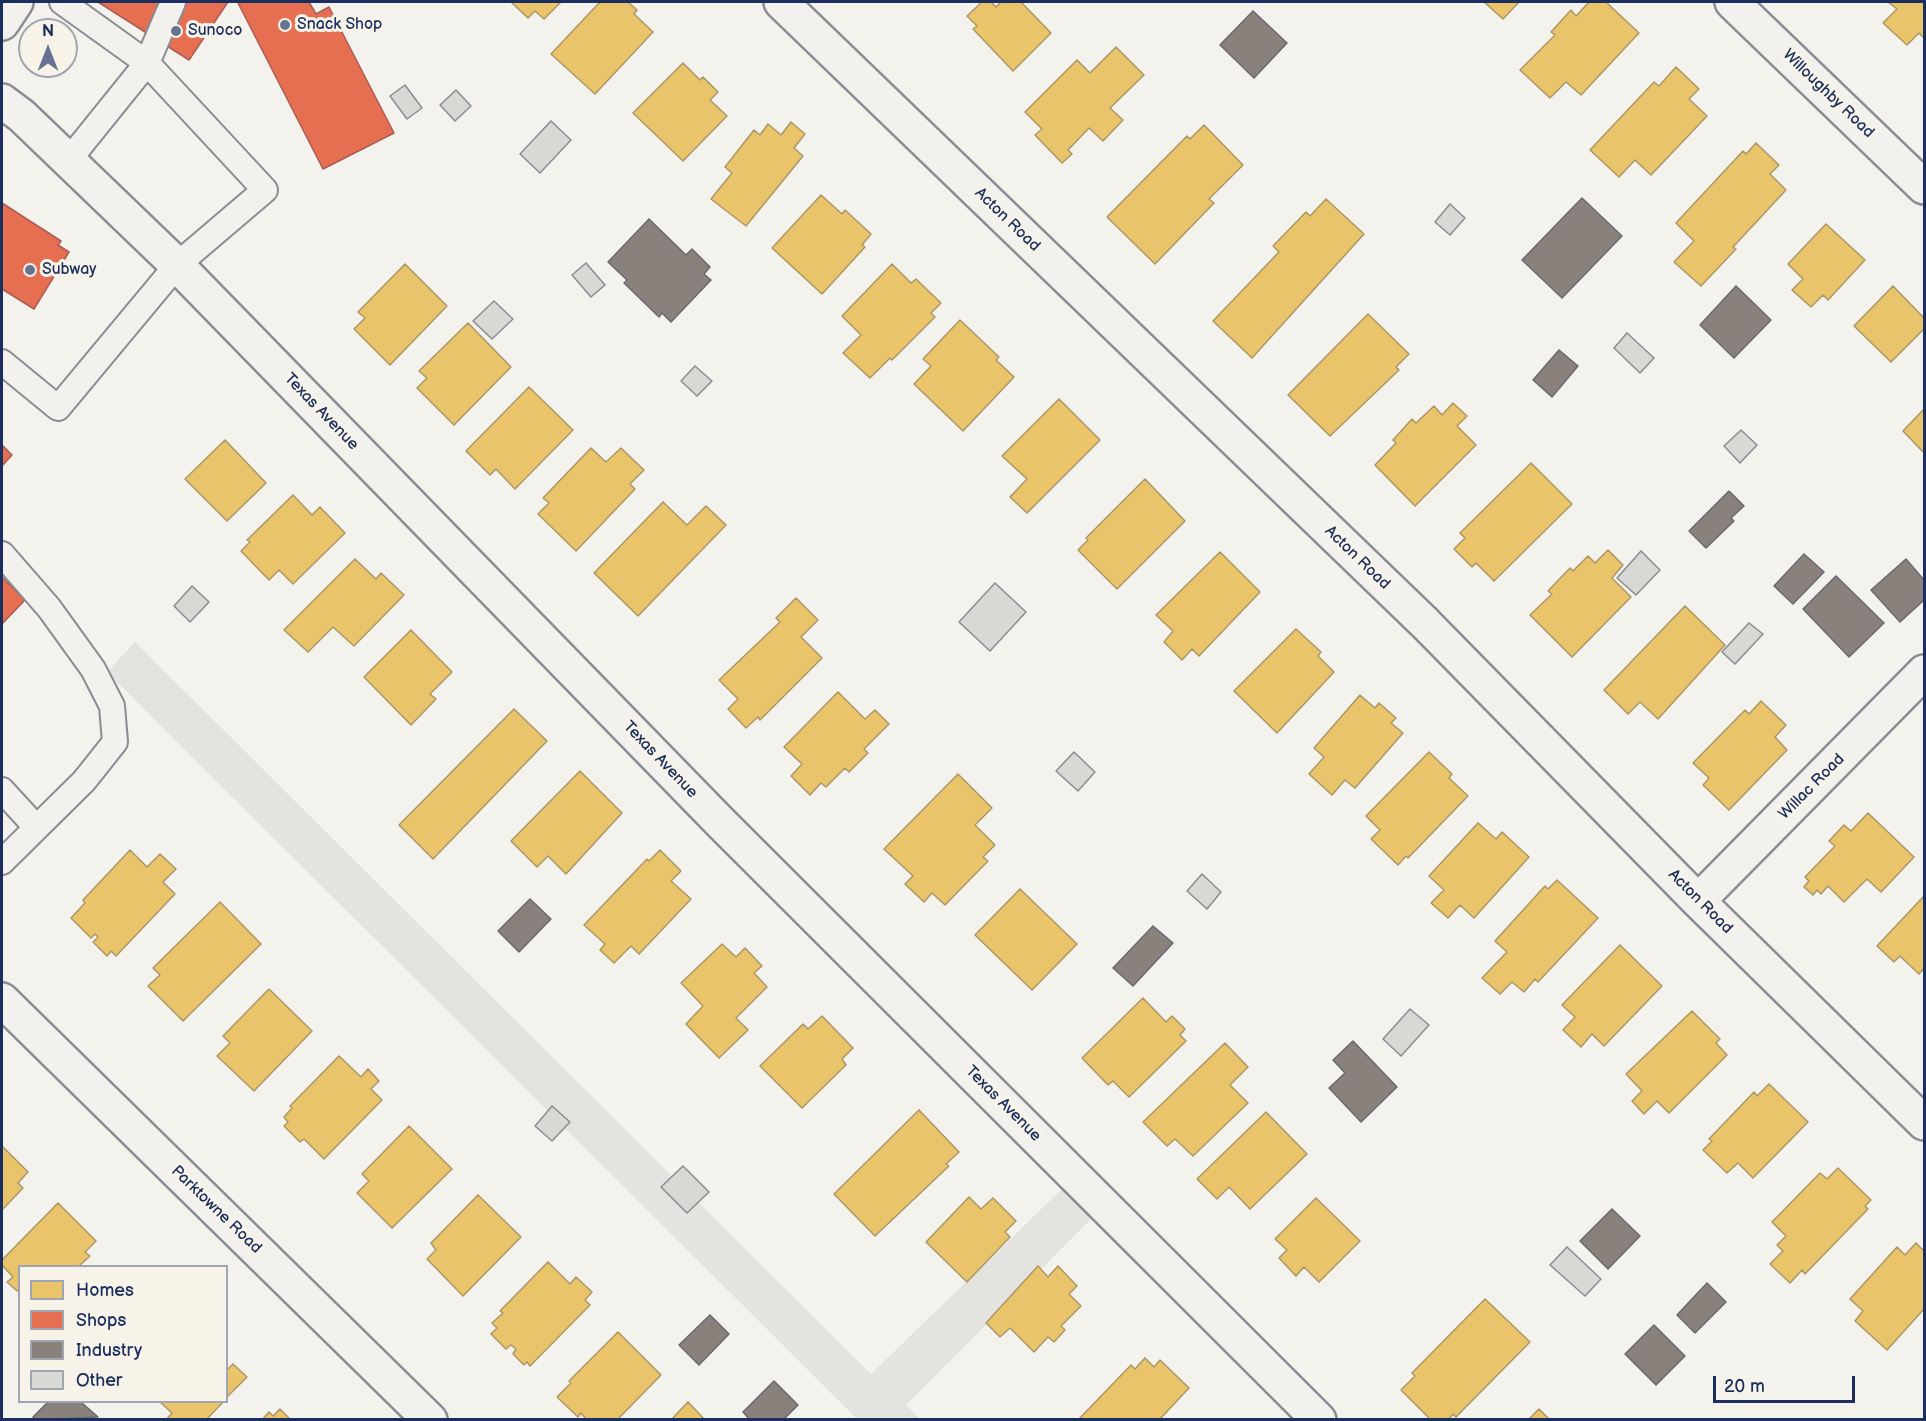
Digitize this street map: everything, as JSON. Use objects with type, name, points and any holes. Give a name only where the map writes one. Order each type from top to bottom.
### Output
[{"type":"street","points":[[2,23],[16,2]]},
{"type":"street","name":"Acton Road","points":[[781,2],[1425,623],[1698,901],[1924,1124]]},
{"type":"street","name":"Willoughby Road","points":[[1732,2],[1924,187]]},
{"type":"street","name":"Texas Avenue","points":[[2,101],[21,116],[177,265],[722,824],[1319,1419]]},
{"type":"street","name":"Willac Road","points":[[1698,901],[1924,672]]},
{"type":"street","name":"Parktowne Road","points":[[2,1000],[430,1419]]},
{"type":"lane","points":[[2,362],[58,408],[177,265],[265,190],[147,63],[62,2]]},
{"type":"lane","points":[[68,161],[147,63],[173,2]]},
{"type":"lane","points":[[2,554],[49,608],[93,669],[112,706],[115,742],[84,781],[2,862]]},
{"type":"lane","points":[[2,790],[36,827]]},
{"type":"shaded area","points":[[135,642],[871,1374],[1062,1189],[1091,1219],[906,1405],[920,1419],[857,1419],[107,672]]},
{"type":"building: Homes","points":[[511,2],[561,2],[544,19],[535,11],[528,18]]},
{"type":"building: Homes","points":[[600,2],[628,2],[637,10],[634,14],[653,32],[595,94],[551,54]]},
{"type":"building: Homes","points":[[982,2],[991,2],[996,7],[1001,2],[1021,2],[1051,33],[1013,71],[973,29],[977,26],[967,16]]},
{"type":"building: Homes","points":[[1484,2],[1519,2],[1503,19]]},
{"type":"building: Homes","points":[[1589,2],[1606,2],[1639,33],[1581,95],[1566,82],[1550,98],[1520,70],[1555,35],[1551,32],[1571,10],[1576,16]]},
{"type":"building: Homes","points":[[1888,2],[1924,2],[1924,38],[1919,33],[1907,45],[1883,23],[1897,9]]},
{"type":"building: Homes","points":[[1116,47],[1144,75],[1110,108],[1123,120],[1103,141],[1089,128],[1068,150],[1072,154],[1062,163],[1035,135],[1042,129],[1025,112],[1077,60],[1090,73]]},
{"type":"building: Homes","points":[[683,63],[700,80],[703,77],[718,92],[710,100],[727,116],[683,161],[633,113]]},
{"type":"building: Homes","points":[[1676,67],[1699,89],[1689,99],[1707,116],[1651,175],[1635,160],[1619,177],[1590,150],[1654,82],[1659,86]]},
{"type":"building: Homes","points":[[791,122],[805,134],[794,148],[803,156],[746,226],[711,199],[732,173],[725,167],[754,130],[760,135],[768,124],[781,135]]},
{"type":"building: Homes","points":[[1204,125],[1243,165],[1209,199],[1214,203],[1155,264],[1107,217],[1187,136],[1190,139]]},
{"type":"building: Homes","points":[[1756,143],[1779,165],[1770,174],[1786,190],[1733,247],[1736,249],[1701,286],[1674,262],[1694,241],[1676,223],[1743,151],[1746,154]]},
{"type":"building: Homes","points":[[821,195],[842,214],[845,210],[871,234],[862,245],[865,247],[822,294],[772,248]]},
{"type":"building: Homes","points":[[1326,199],[1364,234],[1252,358],[1213,321],[1279,252],[1273,246],[1306,212],[1310,216]]},
{"type":"building: Homes","points":[[1826,224],[1865,260],[1828,300],[1823,295],[1811,307],[1792,290],[1803,279],[1788,264]]},
{"type":"building: Homes","points":[[405,264],[447,306],[390,365],[354,329],[365,318],[358,312]]},
{"type":"building: Homes","points":[[892,264],[911,283],[916,279],[941,303],[931,313],[935,317],[892,360],[890,358],[870,378],[843,353],[861,335],[842,316]]},
{"type":"building: Homes","points":[[1893,286],[1924,318],[1924,329],[1891,362],[1854,326]]},
{"type":"building: Homes","points":[[1368,314],[1409,354],[1396,367],[1399,370],[1330,436],[1288,395]]},
{"type":"building: Homes","points":[[960,320],[999,357],[996,360],[1014,377],[963,431],[914,384],[931,366],[923,359]]},
{"type":"building: Homes","points":[[468,323],[511,367],[454,425],[417,388],[427,378],[419,371]]},
{"type":"building: Homes","points":[[529,387],[573,430],[515,489],[496,469],[490,475],[466,451]]},
{"type":"building: Homes","points":[[1059,399],[1100,440],[1027,513],[1010,497],[1027,479],[1002,456]]},
{"type":"building: Homes","points":[[1453,403],[1467,416],[1457,426],[1476,445],[1415,506],[1375,465],[1396,443],[1393,440],[1412,419],[1416,423],[1434,406],[1442,415]]},
{"type":"building: Homes","points":[[1924,409],[1924,453],[1903,431]]},
{"type":"building: Homes","points":[[225,440],[266,483],[227,521],[185,479]]},
{"type":"building: Homes","points":[[591,448],[606,462],[621,448],[644,470],[630,484],[635,489],[576,551],[538,514],[549,503],[543,498]]},
{"type":"building: Homes","points":[[1531,463],[1572,504],[1494,581],[1476,563],[1472,567],[1454,549],[1465,538],[1460,533]]},
{"type":"building: Homes","points":[[1145,479],[1185,521],[1117,589],[1078,550],[1088,540],[1086,538]]},
{"type":"building: Homes","points":[[293,495],[312,515],[320,507],[345,533],[293,584],[279,570],[269,580],[241,551],[250,542],[247,540]]},
{"type":"building: Homes","points":[[663,502],[687,525],[706,506],[726,525],[638,616],[594,573]]},
{"type":"building: Homes","points":[[1608,550],[1623,565],[1612,578],[1631,597],[1572,657],[1530,615],[1552,594],[1548,591],[1570,568],[1573,571],[1588,556],[1595,563]]},
{"type":"building: Homes","points":[[1220,552],[1260,592],[1199,656],[1192,649],[1182,660],[1164,642],[1173,631],[1156,615]]},
{"type":"building: Homes","points":[[355,559],[376,579],[381,573],[404,595],[354,646],[333,627],[308,652],[284,630]]},
{"type":"building: Homes","points":[[796,598],[818,620],[801,637],[822,658],[760,720],[758,717],[746,728],[728,709],[738,699],[719,680],[780,622],[776,618]]},
{"type":"building: Homes","points":[[1685,606],[1725,645],[1658,719],[1640,702],[1628,714],[1604,690]]},
{"type":"building: Homes","points":[[1296,629],[1321,652],[1318,656],[1334,672],[1277,733],[1234,691]]},
{"type":"building: Homes","points":[[411,630],[452,672],[430,694],[436,699],[411,725],[364,677]]},
{"type":"building: Homes","points":[[838,692],[865,719],[875,710],[889,724],[864,749],[868,753],[849,772],[845,768],[826,787],[821,783],[810,795],[791,776],[802,764],[784,747]]},
{"type":"building: Homes","points":[[1360,695],[1375,708],[1379,703],[1396,718],[1391,723],[1403,733],[1355,788],[1345,780],[1332,795],[1309,774],[1324,757],[1314,748]]},
{"type":"building: Homes","points":[[1761,701],[1786,725],[1775,737],[1787,750],[1729,810],[1703,785],[1709,778],[1693,763],[1745,710],[1749,714]]},
{"type":"building: Homes","points":[[514,709],[547,741],[433,859],[399,825]]},
{"type":"building: Homes","points":[[1429,752],[1452,774],[1449,778],[1468,796],[1408,858],[1406,856],[1398,865],[1371,839],[1380,830],[1366,816]]},
{"type":"building: Homes","points":[[580,771],[622,813],[566,874],[548,856],[537,867],[511,841]]},
{"type":"building: Homes","points":[[958,774],[992,808],[975,825],[995,845],[983,857],[988,861],[945,905],[932,893],[924,902],[905,884],[913,876],[884,849]]},
{"type":"building: Homes","points":[[1868,813],[1914,857],[1881,892],[1867,879],[1844,902],[1828,886],[1821,894],[1817,890],[1813,895],[1804,887],[1809,881],[1805,877],[1835,846],[1829,841],[1844,825],[1851,831]]},
{"type":"building: Homes","points":[[1478,823],[1496,839],[1502,832],[1529,857],[1474,918],[1460,905],[1448,918],[1431,903],[1444,890],[1429,876]]},
{"type":"building: Homes","points":[[130,850],[147,867],[160,854],[176,869],[163,882],[175,894],[116,956],[111,951],[107,956],[93,942],[98,937],[95,934],[91,938],[71,918],[85,903],[83,900]]},
{"type":"building: Homes","points":[[660,850],[681,871],[671,881],[691,899],[639,954],[631,946],[614,963],[600,950],[605,944],[584,925],[647,859],[649,861]]},
{"type":"building: Homes","points":[[1557,880],[1598,918],[1538,982],[1535,979],[1524,992],[1512,982],[1500,994],[1482,978],[1507,952],[1495,941],[1545,886],[1548,889]]},
{"type":"building: Homes","points":[[1020,889],[1077,944],[1032,990],[975,935]]},
{"type":"building: Homes","points":[[1924,896],[1924,968],[1919,974],[1900,956],[1894,962],[1877,946]]},
{"type":"building: Homes","points":[[220,902],[261,944],[183,1021],[148,986],[160,975],[153,968]]},
{"type":"building: Homes","points":[[722,944],[736,957],[745,948],[762,966],[754,973],[767,987],[736,1018],[748,1030],[719,1058],[686,1024],[703,1006],[681,983]]},
{"type":"building: Homes","points":[[1620,945],[1662,986],[1604,1046],[1592,1034],[1581,1047],[1563,1030],[1575,1017],[1562,1005]]},
{"type":"building: Homes","points":[[269,989],[312,1031],[254,1091],[217,1056],[230,1043],[223,1036]]},
{"type":"building: Homes","points":[[1143,998],[1166,1022],[1172,1016],[1185,1029],[1180,1035],[1186,1041],[1129,1097],[1113,1081],[1108,1085],[1082,1058]]},
{"type":"building: Homes","points":[[1692,1011],[1720,1039],[1716,1043],[1727,1055],[1669,1113],[1657,1101],[1644,1114],[1632,1101],[1642,1091],[1626,1074]]},
{"type":"building: Homes","points":[[822,1016],[853,1048],[842,1059],[846,1065],[802,1108],[760,1066],[803,1024],[808,1029]]},
{"type":"building: Homes","points":[[1225,1043],[1248,1067],[1230,1085],[1248,1103],[1193,1156],[1175,1139],[1167,1146],[1143,1122]]},
{"type":"building: Homes","points":[[339,1056],[361,1077],[368,1069],[379,1081],[371,1089],[382,1100],[324,1159],[304,1139],[300,1142],[284,1126],[288,1122],[284,1117],[292,1108],[290,1106]]},
{"type":"building: Homes","points":[[1769,1084],[1808,1122],[1753,1178],[1738,1163],[1727,1173],[1703,1150],[1712,1141],[1709,1139],[1754,1092],[1757,1096]]},
{"type":"building: Homes","points":[[919,1110],[959,1152],[946,1164],[949,1166],[875,1236],[834,1194]]},
{"type":"building: Homes","points":[[1266,1112],[1307,1154],[1250,1209],[1229,1187],[1217,1199],[1197,1179]]},
{"type":"building: Homes","points":[[409,1126],[452,1169],[392,1228],[357,1193],[369,1181],[362,1174]]},
{"type":"building: Homes","points":[[2,1146],[28,1172],[18,1183],[23,1188],[2,1210]]},
{"type":"building: Homes","points":[[1838,1168],[1871,1200],[1865,1206],[1868,1209],[1805,1274],[1802,1270],[1790,1283],[1770,1264],[1783,1251],[1777,1245],[1786,1236],[1772,1222],[1820,1173],[1827,1179]]},
{"type":"building: Homes","points":[[478,1195],[521,1237],[463,1296],[427,1259],[436,1250],[431,1243]]},
{"type":"building: Homes","points":[[969,1197],[981,1209],[993,1198],[1016,1221],[1005,1232],[1010,1237],[967,1282],[926,1242]]},
{"type":"building: Homes","points":[[1316,1198],[1360,1241],[1319,1282],[1304,1267],[1296,1276],[1279,1258],[1287,1250],[1275,1239]]},
{"type":"building: Homes","points":[[58,1203],[96,1241],[85,1252],[90,1256],[80,1265],[18,1265],[17,1291],[7,1282],[13,1277],[2,1265],[2,1260]]},
{"type":"building: Homes","points":[[1916,1243],[1924,1251],[1924,1309],[1887,1350],[1855,1321],[1863,1311],[1850,1299],[1897,1247],[1905,1255]]},
{"type":"building: Homes","points":[[548,1262],[570,1284],[576,1277],[592,1292],[585,1300],[590,1305],[530,1366],[527,1362],[524,1365],[513,1354],[516,1349],[511,1345],[506,1349],[491,1334],[497,1328],[492,1323],[503,1313],[500,1311]]},
{"type":"building: Homes","points":[[1038,1266],[1048,1277],[1058,1266],[1077,1286],[1069,1294],[1081,1306],[1061,1326],[1065,1330],[1054,1342],[1048,1337],[1034,1352],[1010,1328],[1000,1337],[986,1323]]},
{"type":"building: Homes","points":[[1485,1299],[1530,1342],[1456,1417],[1453,1414],[1448,1420],[1431,1420],[1401,1390],[1415,1376],[1412,1373]]},
{"type":"building: Homes","points":[[618,1332],[661,1375],[617,1420],[587,1420],[581,1413],[578,1417],[557,1397],[571,1383],[569,1381]]},
{"type":"building: Homes","points":[[1145,1358],[1154,1367],[1160,1360],[1189,1388],[1159,1420],[1078,1420],[1131,1365],[1135,1369]]},
{"type":"building: Homes","points":[[233,1364],[247,1377],[228,1396],[228,1369]]},
{"type":"building: Homes","points":[[688,1402],[705,1420],[671,1420]]},
{"type":"building: Homes","points":[[161,1403],[222,1403],[206,1420],[166,1420],[172,1413]]},
{"type":"building: Homes","points":[[280,1409],[291,1420],[262,1420],[269,1412],[273,1416]]},
{"type":"building: Homes","points":[[1539,1409],[1550,1420],[1528,1420]]},
{"type":"building: Shops","name":"Sunoco","points":[[98,2],[228,2],[189,60]]},
{"type":"building: Shops","points":[[309,2],[316,14],[329,7],[394,133],[323,169],[238,3]]},
{"type":"building: Shops","name":"Subway","points":[[2,203],[61,241],[58,245],[69,252],[34,309],[2,289]]},
{"type":"building: Shops","points":[[2,445],[12,455],[2,466]]},
{"type":"building: Shops","points":[[2,577],[25,600],[2,624]]},
{"type":"building: Industry","points":[[1253,11],[1287,43],[1254,78],[1220,45]]},
{"type":"building: Industry","points":[[1582,198],[1622,236],[1562,298],[1522,260]]},
{"type":"building: Industry","points":[[649,219],[686,255],[692,249],[710,267],[704,274],[711,280],[671,322],[662,313],[659,317],[624,283],[627,280],[608,262]]},
{"type":"building: Industry","points":[[1736,286],[1771,320],[1734,358],[1700,325]]},
{"type":"building: Industry","points":[[1559,350],[1578,366],[1552,397],[1533,380]]},
{"type":"building: Industry","points":[[1729,491],[1744,506],[1731,518],[1734,521],[1706,548],[1689,531]]},
{"type":"building: Industry","points":[[1804,554],[1824,572],[1793,604],[1774,586]]},
{"type":"building: Industry","points":[[1906,559],[1924,580],[1924,600],[1900,622],[1871,590]]},
{"type":"building: Industry","points":[[1836,576],[1884,623],[1849,657],[1803,609]]},
{"type":"building: Industry","points":[[530,899],[551,919],[519,952],[498,931]]},
{"type":"building: Industry","points":[[1153,926],[1173,943],[1133,986],[1113,968]]},
{"type":"building: Industry","points":[[1353,1041],[1397,1087],[1361,1122],[1329,1088],[1345,1073],[1333,1060]]},
{"type":"building: Industry","points":[[1612,1209],[1640,1236],[1608,1269],[1580,1241]]},
{"type":"building: Industry","points":[[1707,1283],[1726,1302],[1695,1333],[1677,1315]]},
{"type":"building: Industry","points":[[710,1315],[729,1334],[699,1365],[679,1345]]},
{"type":"building: Industry","points":[[1654,1325],[1685,1356],[1656,1385],[1625,1354]]},
{"type":"building: Industry","points":[[774,1381],[798,1405],[783,1420],[750,1420],[743,1412]]},
{"type":"building: Industry","points":[[47,1403],[82,1403],[98,1417],[35,1420],[33,1417]]},
{"type":"building: Other","points":[[405,85],[422,108],[407,119],[390,96]]},
{"type":"building: Other","points":[[456,90],[471,106],[455,121],[440,105]]},
{"type":"building: Other","points":[[551,121],[571,140],[540,173],[520,154]]},
{"type":"building: Other","points":[[1450,204],[1465,218],[1450,235],[1435,222]]},
{"type":"building: Other","points":[[586,263],[605,285],[591,297],[572,275]]},
{"type":"building: Other","points":[[494,301],[513,319],[492,339],[473,321]]},
{"type":"building: Other","points":[[1627,333],[1654,358],[1640,373],[1614,348]]},
{"type":"building: Other","points":[[695,366],[712,381],[697,396],[681,381]]},
{"type":"building: Other","points":[[1741,430],[1757,445],[1740,463],[1724,446]]},
{"type":"building: Other","points":[[1641,551],[1660,570],[1636,595],[1617,578]]},
{"type":"building: Other","points":[[995,583],[1026,612],[990,651],[959,622]]},
{"type":"building: Other","points":[[192,586],[209,602],[190,622],[174,606]]},
{"type":"building: Other","points":[[1749,623],[1763,634],[1735,664],[1722,652]]},
{"type":"building: Other","points":[[1074,752],[1095,772],[1078,791],[1056,771]]},
{"type":"building: Other","points":[[1202,874],[1221,892],[1207,909],[1187,891]]},
{"type":"building: Other","points":[[1410,1009],[1429,1025],[1401,1056],[1383,1039]]},
{"type":"building: Other","points":[[552,1106],[570,1122],[552,1141],[535,1126]]},
{"type":"building: Other","points":[[683,1166],[709,1192],[687,1213],[661,1187]]},
{"type":"building: Other","points":[[1567,1247],[1601,1279],[1585,1296],[1550,1265]]},
{"type":"place","name":"Snack Shop","points":[[285,25]]},
{"type":"place","name":"Sunoco","points":[[176,31]]},
{"type":"place","name":"Subway","points":[[30,270]]}]
